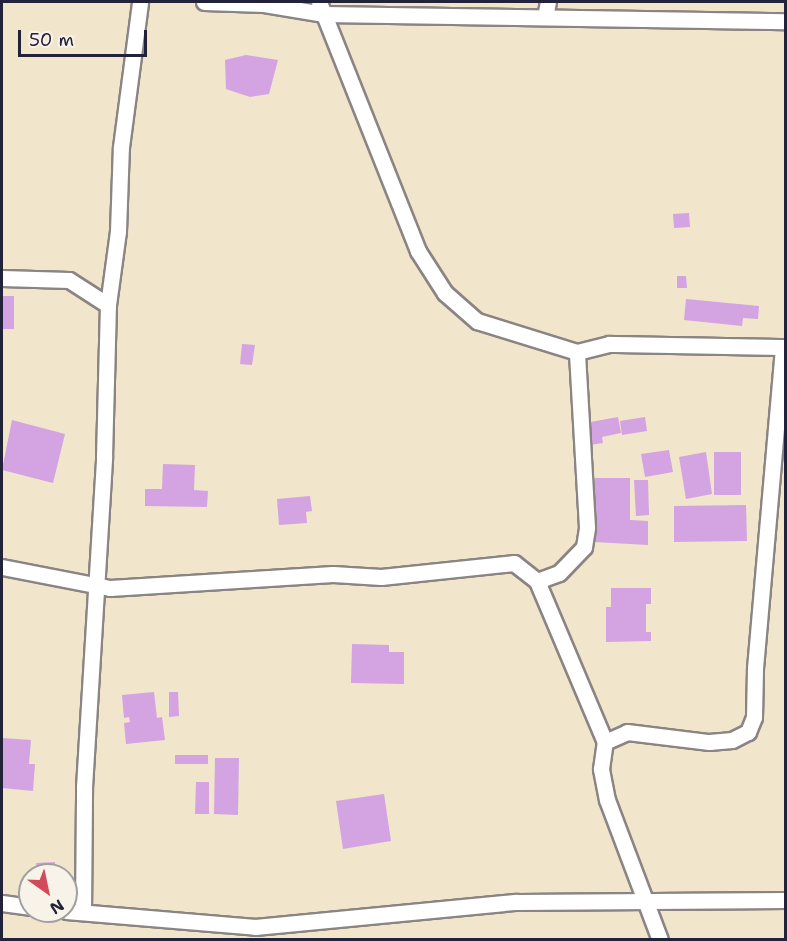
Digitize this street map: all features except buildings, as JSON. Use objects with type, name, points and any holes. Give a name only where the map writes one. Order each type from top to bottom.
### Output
[{"type":"street","points":[[83,912],[81,848],[93,588],[104,457],[108,305],[118,231],[121,147],[140,2]]},
{"type":"street","points":[[204,2],[545,17],[786,21]]},
{"type":"street","points":[[545,17],[548,2]]},
{"type":"street","points":[[322,8],[418,251],[446,293],[488,326],[577,352],[609,344],[784,347],[755,668],[754,717],[748,732],[732,740],[709,742],[627,732],[605,742]]},
{"type":"street","points":[[2,278],[69,280],[108,305]]},
{"type":"street","points":[[537,580],[559,573],[584,547],[587,527],[577,352]]},
{"type":"street","points":[[2,567],[93,588],[333,574],[381,577],[514,563],[537,580],[605,742],[601,769],[607,800],[660,939]]},
{"type":"street","points":[[78,911],[255,927],[517,902],[645,903],[786,900]]},
{"type":"street","points":[[2,903],[18,905]]}]
